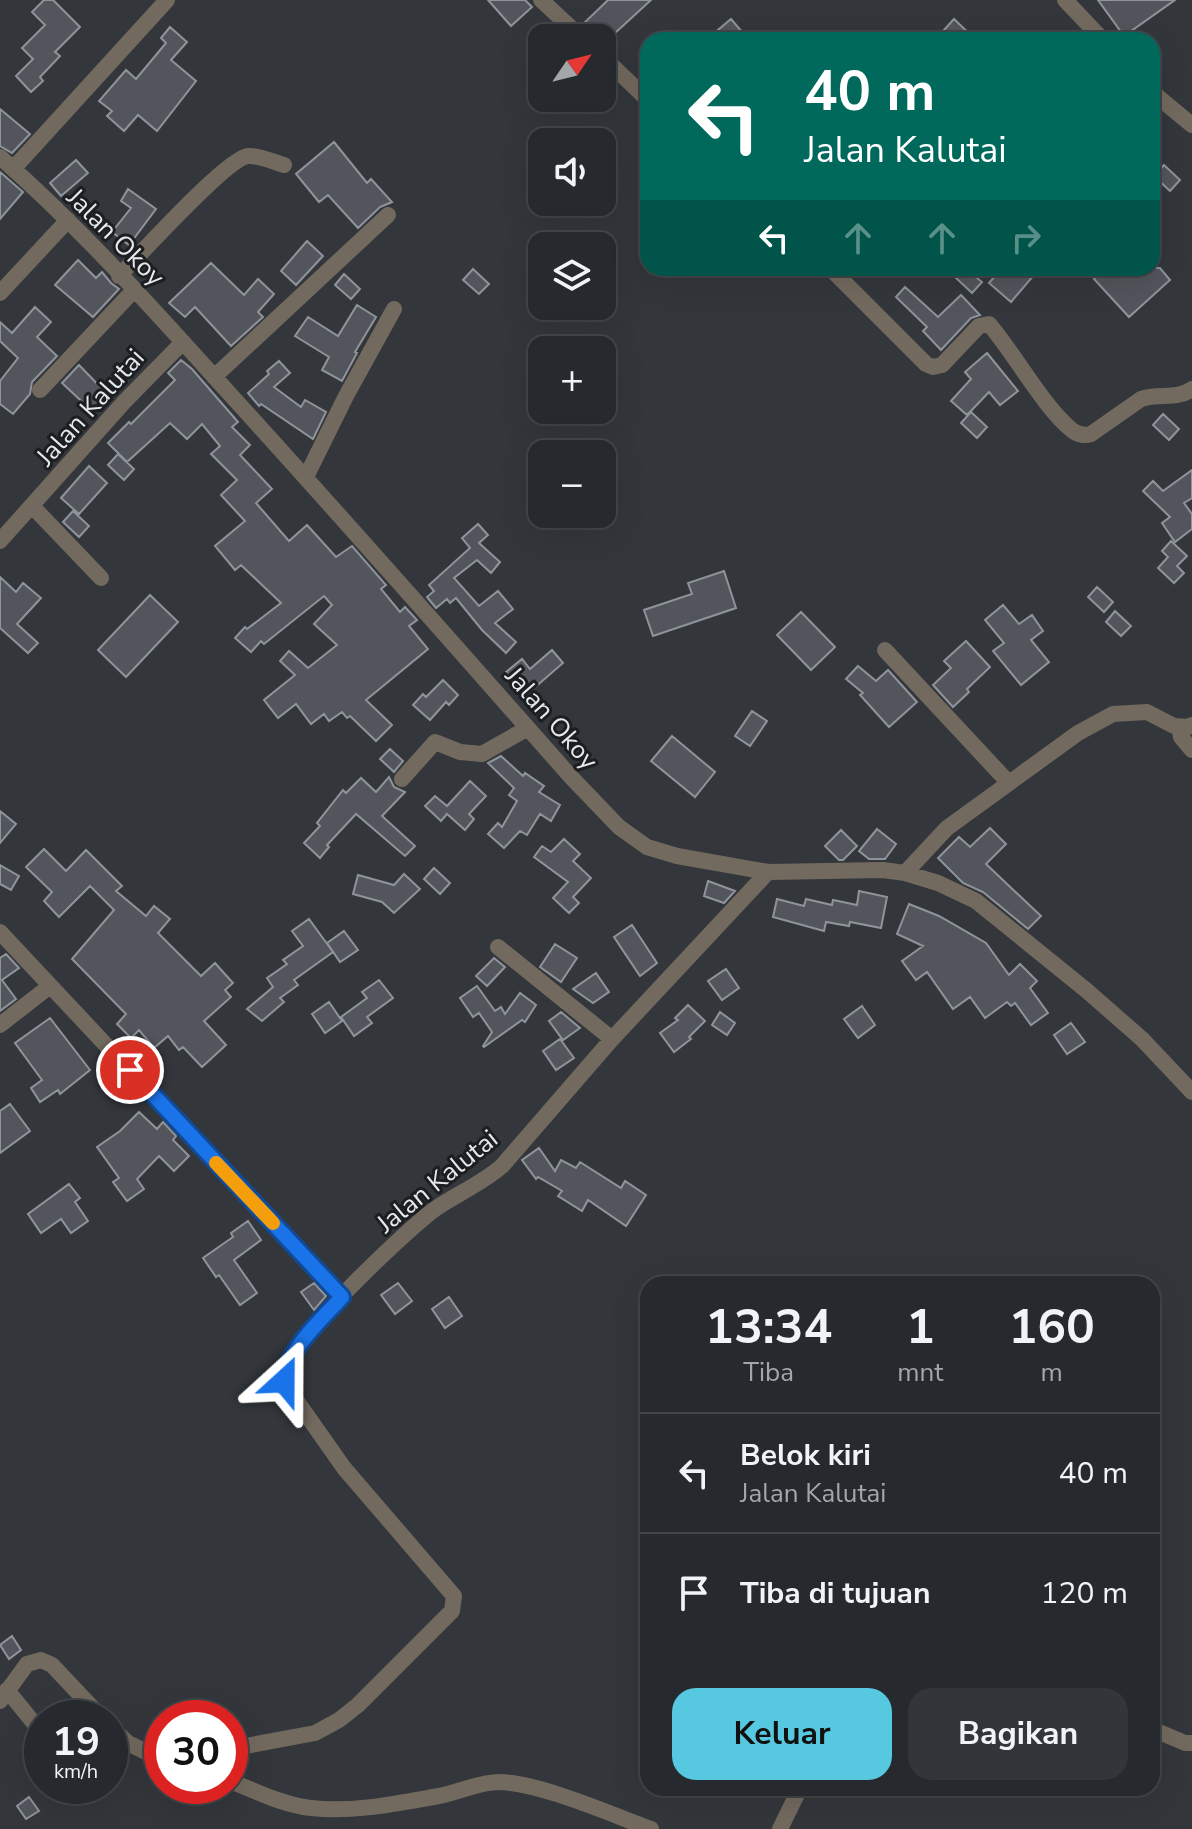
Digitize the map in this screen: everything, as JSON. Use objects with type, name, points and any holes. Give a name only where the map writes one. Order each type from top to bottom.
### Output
[{"type":"street","points":[[13,169],[167,0]]},
{"type":"street","points":[[541,0],[567,24]]},
{"type":"street","points":[[1065,0],[1095,32]]},
{"type":"street","points":[[616,69],[640,92]]},
{"type":"street","points":[[1160,99],[1192,125]]},
{"type":"street","points":[[119,276],[219,175],[242,157],[250,155],[284,165]]},
{"type":"street","name":"Jalan Okoy","points":[[0,157],[68,220],[183,342],[619,827],[647,847],[677,856],[768,872],[883,870],[938,883],[976,901],[1035,946],[1142,1039],[1192,1092]]},
{"type":"street","points":[[214,377],[388,215]]},
{"type":"street","points":[[0,293],[68,220]]},
{"type":"street","points":[[838,276],[926,364],[933,367],[942,365],[979,326],[989,324],[1053,408],[1073,431],[1083,436],[1091,434],[1150,395],[1172,398],[1192,389]]},
{"type":"street","points":[[40,390],[134,290]]},
{"type":"street","points":[[306,477],[394,309]]},
{"type":"street","name":"Jalan Kalutai","points":[[0,541],[124,402],[183,342]]},
{"type":"street","points":[[32,506],[101,578]]},
{"type":"street","points":[[885,650],[1008,782]]},
{"type":"street","points":[[905,873],[947,828],[1078,733],[1113,714],[1147,712],[1186,726],[1181,737],[1192,750]]},
{"type":"street","points":[[402,779],[435,742],[460,752],[482,754],[528,728]]},
{"type":"street","name":"Jalan Kalutai","points":[[248,1746],[315,1733],[339,1720],[452,1611],[454,1596],[312,1426],[284,1381],[284,1371],[291,1358],[342,1297],[415,1225],[502,1166],[612,1039],[768,872]]},
{"type":"street","points":[[0,932],[342,1297]]},
{"type":"street","points":[[498,947],[612,1039]]},
{"type":"street","points":[[0,1025],[50,986]]},
{"type":"street","points":[[24,1715],[4,1696],[27,1664],[41,1660],[52,1665],[85,1700]]},
{"type":"street","points":[[1160,1732],[1192,1743]]},
{"type":"street","points":[[248,1788],[313,1809],[366,1807],[442,1795],[493,1782],[508,1783],[534,1788],[651,1829]]},
{"type":"street","points":[[780,1829],[796,1796]]},
{"type":"building","points":[[44,0],[53,0],[80,27],[55,52],[60,56],[40,77],[43,81],[31,92],[16,76],[33,59],[22,48],[45,25],[32,12]]},
{"type":"building","points":[[488,0],[525,0],[532,7],[511,26]]},
{"type":"building","points":[[608,0],[651,0],[616,32],[616,24],[583,24]]},
{"type":"building","points":[[1098,0],[1175,0],[1130,32],[1121,32]]},
{"type":"building","points":[[731,19],[742,32],[716,32]]},
{"type":"building","points":[[954,19],[968,32],[946,32],[944,30]]},
{"type":"building","points":[[170,27],[187,42],[171,60],[196,81],[157,131],[138,115],[124,131],[107,116],[112,111],[99,101],[126,70],[136,79],[166,43],[161,38]]},
{"type":"building","points":[[0,109],[30,134],[12,153],[0,146]]},
{"type":"building","points":[[334,142],[367,183],[371,179],[392,202],[380,207],[358,228],[328,195],[319,202],[296,174]]},
{"type":"building","points":[[76,160],[88,173],[61,196],[50,183]]},
{"type":"building","points":[[1164,165],[1180,180],[1170,191],[1160,182],[1160,169]]},
{"type":"building","points":[[0,172],[23,192],[0,219]]},
{"type":"building","points":[[128,189],[156,209],[129,245],[112,232],[131,208],[121,201]]},
{"type":"building","points":[[307,241],[323,256],[296,285],[281,271]]},
{"type":"building","points":[[78,260],[96,278],[102,272],[119,289],[93,317],[55,285]]},
{"type":"building","points":[[211,263],[244,295],[258,279],[274,294],[258,312],[263,317],[231,346],[195,307],[185,317],[169,303]]},
{"type":"building","points":[[1160,268],[1170,280],[1129,317],[1094,279],[1097,276],[1160,276]]},
{"type":"building","points":[[473,269],[489,284],[479,294],[463,280]]},
{"type":"building","points":[[344,274],[360,289],[351,299],[335,285]]},
{"type":"building","points":[[975,276],[982,282],[972,293],[956,278]]},
{"type":"building","points":[[995,276],[1033,276],[1011,302],[989,283]]},
{"type":"building","points":[[905,287],[938,317],[961,295],[980,315],[971,318],[941,350],[923,331],[927,327],[896,297]]},
{"type":"building","points":[[357,305],[376,317],[342,381],[322,370],[329,357],[295,336],[308,317],[338,336]]},
{"type":"building","points":[[35,307],[51,322],[37,337],[57,356],[32,382],[30,394],[13,414],[0,404],[0,381],[18,358],[0,341],[0,322],[12,333]]},
{"type":"building","points":[[987,353],[1018,391],[1000,405],[989,392],[967,415],[951,401],[971,379],[965,372]]},
{"type":"building","points":[[181,360],[238,422],[232,427],[250,445],[240,455],[272,489],[256,503],[289,541],[307,525],[336,557],[352,546],[386,585],[381,589],[400,612],[405,607],[417,620],[409,626],[428,649],[366,700],[392,725],[376,741],[342,712],[329,721],[324,714],[311,724],[296,704],[278,718],[264,700],[295,675],[280,661],[289,651],[308,668],[337,645],[314,624],[332,605],[324,596],[264,644],[261,641],[251,652],[235,638],[245,627],[247,629],[281,603],[241,565],[235,570],[215,546],[245,521],[221,495],[237,480],[211,454],[220,446],[202,424],[187,439],[170,423],[127,462],[108,443],[175,380],[168,373]]},
{"type":"building","points":[[279,361],[290,373],[274,387],[301,407],[305,400],[326,412],[313,439],[261,404],[259,406],[248,393]]},
{"type":"building","points":[[79,365],[109,396],[93,412],[62,383]]},
{"type":"building","points":[[971,412],[987,427],[977,438],[961,423]]},
{"type":"building","points":[[1163,414],[1179,429],[1169,440],[1153,425]]},
{"type":"building","points":[[118,454],[134,469],[124,480],[108,465]]},
{"type":"building","points":[[89,466],[107,483],[79,514],[61,498]]},
{"type":"building","points":[[1192,470],[1192,498],[1184,503],[1192,514],[1192,529],[1175,542],[1162,523],[1170,517],[1143,491],[1153,481],[1163,491]]},
{"type":"building","points":[[73,511],[89,526],[79,537],[63,522]]},
{"type":"building","points":[[478,524],[488,535],[479,543],[500,562],[491,573],[477,560],[454,578],[479,606],[498,591],[513,609],[495,623],[516,642],[506,653],[456,598],[450,603],[447,599],[436,608],[427,597],[434,591],[429,585],[470,548],[462,538]]},
{"type":"building","points":[[1171,541],[1187,556],[1177,566],[1184,573],[1174,583],[1158,568],[1168,557],[1162,551]]},
{"type":"building","points":[[724,571],[736,608],[653,636],[644,610],[692,594],[688,583]]},
{"type":"building","points":[[0,577],[16,592],[23,583],[41,598],[17,624],[38,643],[28,653],[0,628]]},
{"type":"building","points":[[1097,587],[1113,602],[1104,612],[1088,597]]},
{"type":"building","points":[[150,595],[178,622],[126,677],[98,650]]},
{"type":"building","points":[[1003,605],[1019,624],[1032,615],[1043,631],[1031,640],[1049,662],[1021,685],[993,651],[1004,643],[985,620]]},
{"type":"building","points":[[1115,611],[1131,626],[1121,636],[1106,622]]},
{"type":"building","points":[[801,612],[835,647],[811,670],[777,635]]},
{"type":"building","points":[[966,641],[990,667],[953,707],[933,685],[951,668],[944,661]]},
{"type":"building","points":[[552,650],[563,663],[526,695],[506,672],[522,659],[530,669]]},
{"type":"building","points":[[858,666],[876,681],[888,670],[917,702],[889,727],[860,695],[863,693],[846,679]]},
{"type":"building","points":[[443,680],[458,695],[449,705],[446,702],[430,720],[413,705]]},
{"type":"building","points":[[752,711],[767,721],[750,746],[735,736]]},
{"type":"building","points":[[672,736],[715,772],[695,797],[651,761]]},
{"type":"building","points":[[390,749],[403,761],[394,772],[380,759]]},
{"type":"building","points":[[501,756],[523,776],[525,773],[544,786],[539,792],[560,805],[551,821],[540,814],[527,835],[520,831],[504,848],[488,834],[498,823],[502,827],[517,801],[509,795],[514,788],[488,763]]},
{"type":"building","points":[[389,777],[394,787],[405,792],[382,816],[415,846],[405,856],[356,814],[327,845],[329,847],[320,858],[304,843],[320,826],[317,823],[343,790],[346,793],[361,778],[376,792]]},
{"type":"building","points":[[470,781],[486,796],[469,814],[474,819],[465,830],[447,814],[441,821],[425,806],[435,796],[447,806]]},
{"type":"building","points":[[0,811],[16,824],[0,843]]},
{"type":"building","points":[[990,828],[1006,844],[986,864],[1041,916],[1028,929],[983,892],[963,883],[938,858],[959,837],[970,847]]},
{"type":"building","points":[[877,829],[896,844],[885,859],[869,859],[859,851]]},
{"type":"building","points":[[841,830],[857,846],[843,860],[839,860],[825,846]]},
{"type":"building","points":[[564,839],[580,854],[573,861],[591,878],[573,897],[579,903],[569,913],[553,898],[568,882],[534,857],[542,846],[551,852]]},
{"type":"building","points":[[44,849],[66,871],[86,850],[122,886],[116,891],[146,916],[154,906],[170,919],[158,933],[201,976],[215,963],[233,983],[225,990],[231,997],[204,1021],[226,1045],[202,1067],[183,1047],[179,1050],[168,1036],[154,1048],[139,1030],[131,1038],[117,1024],[126,1014],[72,959],[114,910],[90,886],[59,917],[44,901],[52,892],[26,867]]},
{"type":"building","points":[[0,865],[19,876],[11,890],[0,884]]},
{"type":"building","points":[[434,868],[450,883],[440,894],[424,879]]},
{"type":"building","points":[[404,874],[420,889],[394,913],[382,902],[353,894],[358,875],[394,885]]},
{"type":"building","points":[[708,881],[735,891],[724,903],[704,896]]},
{"type":"building","points":[[859,891],[887,897],[881,928],[850,922],[849,926],[826,922],[824,931],[773,917],[777,899],[804,906],[806,899],[832,905],[833,900],[857,905]]},
{"type":"building","points":[[909,904],[939,916],[986,943],[1009,975],[1020,964],[1037,981],[1030,988],[1048,1013],[1031,1025],[1015,1003],[1011,1006],[1007,1002],[985,1018],[970,997],[953,1009],[927,972],[916,980],[902,961],[923,946],[897,934]]},
{"type":"building","points":[[309,919],[333,952],[294,980],[298,985],[280,998],[284,1002],[262,1021],[247,1009],[273,987],[267,978],[287,964],[283,960],[303,946],[292,931]]},
{"type":"building","points":[[632,925],[657,963],[640,976],[614,937]]},
{"type":"building","points":[[344,931],[358,950],[340,962],[327,943]]},
{"type":"building","points":[[555,944],[577,958],[561,982],[540,967]]},
{"type":"building","points":[[6,954],[19,968],[2,980],[16,999],[0,1011],[0,958]]},
{"type":"building","points":[[494,958],[505,967],[487,986],[476,976]]},
{"type":"building","points":[[726,969],[739,988],[722,1000],[708,981]]},
{"type":"building","points":[[596,973],[609,992],[593,1003],[573,989]]},
{"type":"building","points":[[379,980],[393,998],[367,1017],[372,1023],[354,1036],[341,1017],[367,998],[362,992]]},
{"type":"building","points":[[477,986],[495,1011],[501,1007],[505,1014],[520,993],[536,1005],[525,1022],[522,1020],[484,1047],[492,1032],[479,1013],[473,1017],[460,998]]},
{"type":"building","points":[[329,1002],[342,1021],[325,1033],[312,1014]]},
{"type":"building","points":[[688,1005],[705,1021],[689,1037],[691,1039],[674,1052],[660,1033],[678,1020],[675,1018]]},
{"type":"building","points":[[862,1006],[875,1025],[858,1038],[844,1019]]},
{"type":"building","points":[[561,1012],[580,1028],[563,1040],[549,1021]]},
{"type":"building","points":[[720,1012],[735,1023],[727,1035],[712,1025]]},
{"type":"building","points":[[50,1018],[90,1070],[60,1094],[58,1090],[40,1102],[31,1088],[42,1080],[15,1043]]},
{"type":"building","points":[[1071,1023],[1085,1042],[1067,1054],[1054,1035]]},
{"type":"building","points":[[560,1039],[574,1058],[556,1070],[543,1051]]},
{"type":"building","points":[[10,1104],[30,1131],[0,1153],[0,1111]]},
{"type":"building","points":[[139,1112],[157,1129],[163,1122],[176,1136],[173,1140],[189,1156],[174,1171],[159,1156],[137,1179],[144,1189],[127,1201],[113,1182],[119,1178],[97,1147],[120,1131]]},
{"type":"building","points":[[539,1148],[555,1171],[561,1160],[576,1168],[580,1162],[621,1188],[625,1181],[646,1195],[626,1226],[588,1200],[582,1211],[558,1196],[562,1191],[538,1177],[536,1179],[522,1160]]},
{"type":"building","points":[[69,1184],[80,1198],[75,1202],[88,1221],[71,1233],[61,1219],[41,1233],[28,1214]]},
{"type":"building","points":[[248,1221],[261,1240],[234,1260],[257,1293],[240,1305],[203,1258],[233,1237],[231,1233]]},
{"type":"building","points":[[314,1283],[326,1296],[314,1310],[301,1292]]},
{"type":"building","points":[[398,1283],[412,1301],[395,1314],[381,1295]]},
{"type":"building","points":[[449,1297],[462,1316],[445,1328],[432,1309]]},
{"type":"building","points":[[12,1636],[21,1650],[9,1659],[0,1645]]},
{"type":"building","points":[[24,1801],[24,1804],[34,1804],[39,1811],[26,1819],[17,1806]]},
{"type":"slow traffic","points":[[216,1163],[273,1223]]},
{"type":"route","points":[[130,1070],[342,1297],[291,1358],[284,1371],[284,1381]]}]
